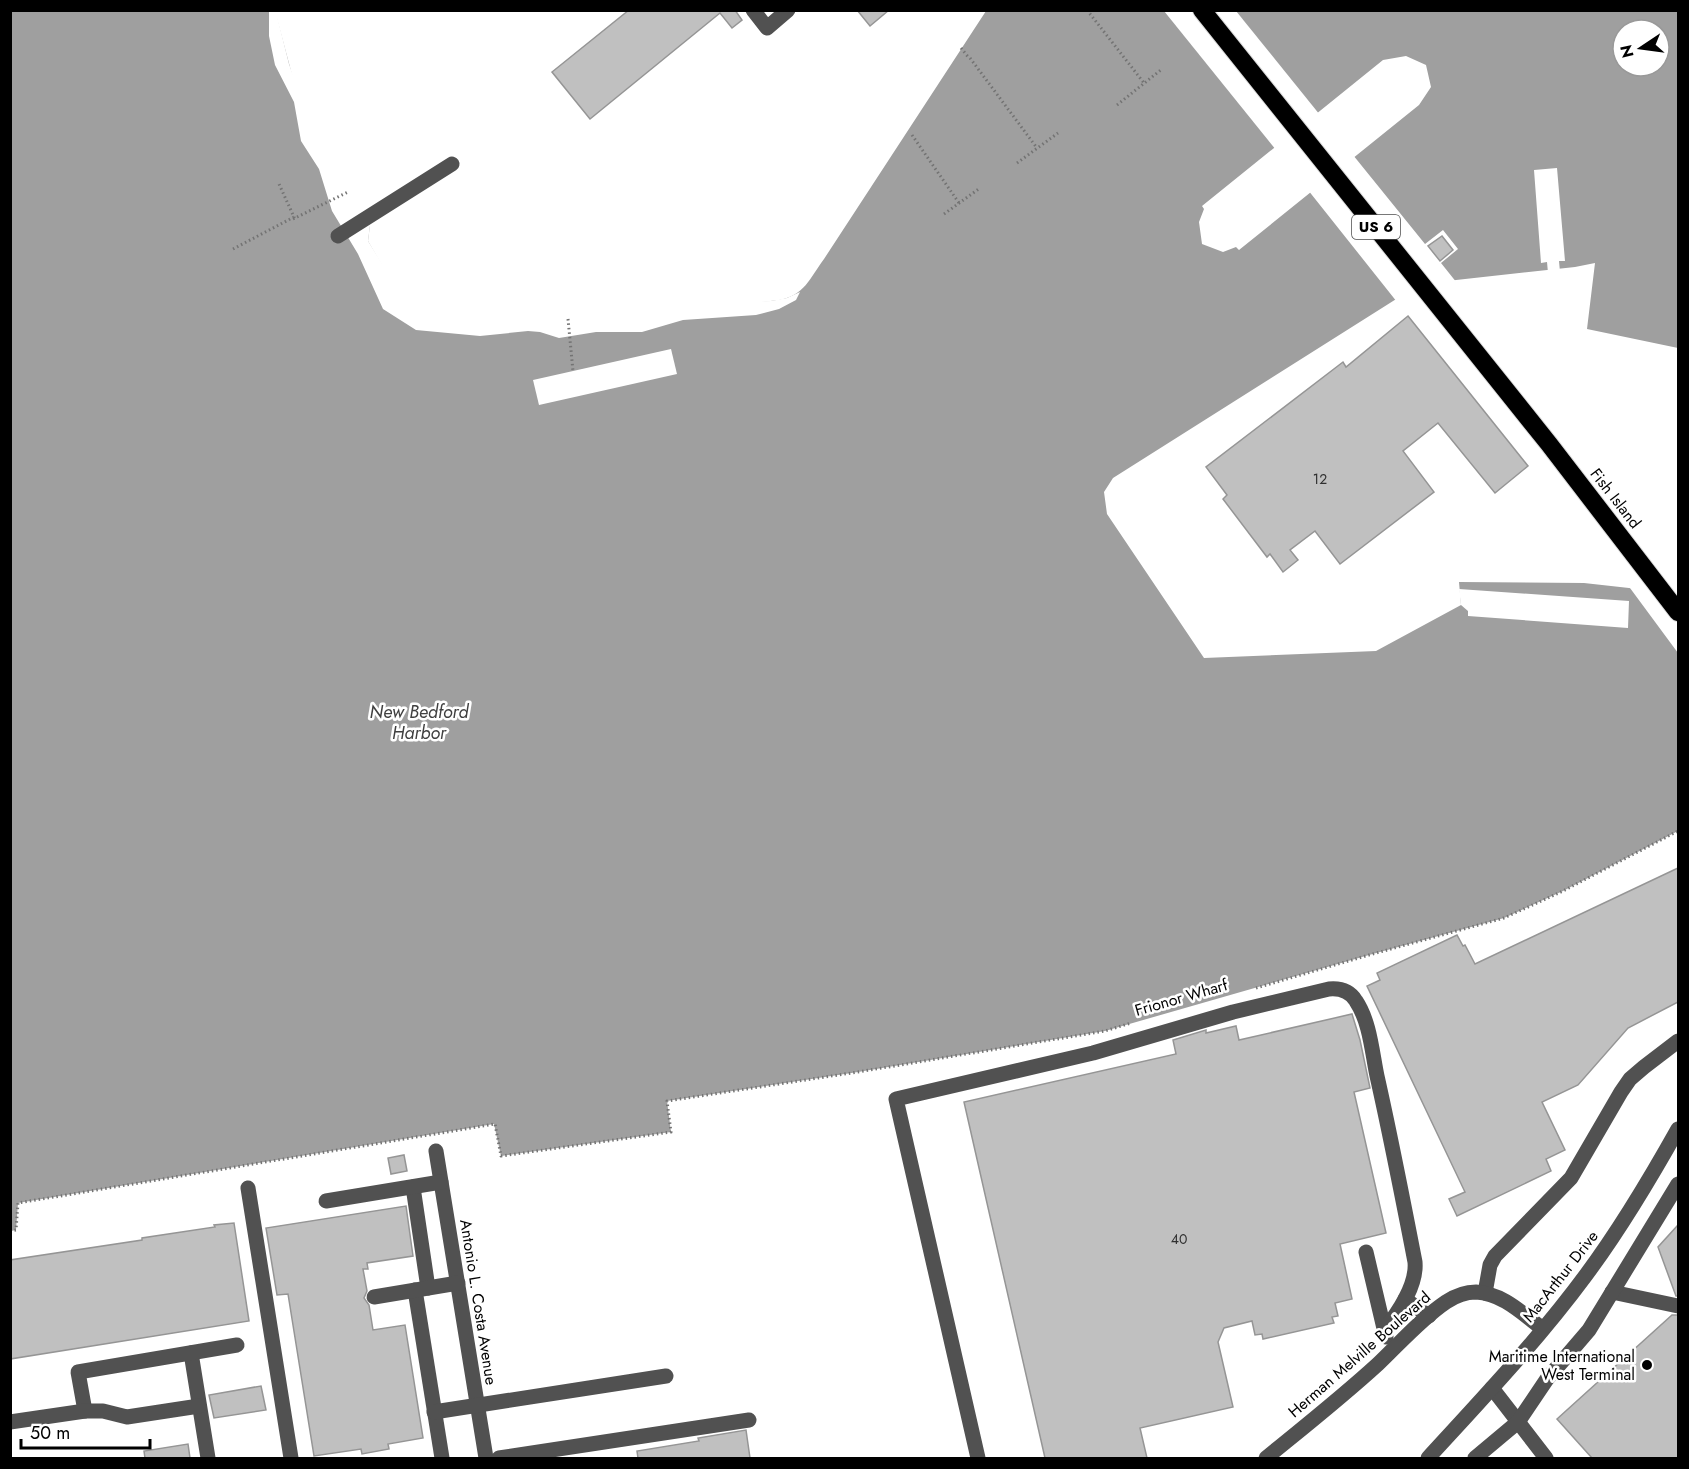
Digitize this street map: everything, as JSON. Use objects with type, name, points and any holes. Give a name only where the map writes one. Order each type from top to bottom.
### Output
[{"type":"highway","name":"Fish Island","points":[[1202,10],[1549,444],[1678,612]]},
{"type":"street","points":[[753,10],[767,28],[788,10]]},
{"type":"street","points":[[338,236],[452,164]]},
{"type":"street","points":[[978,1458],[896,1099],[1093,1053],[1233,1012],[1329,989],[1344,990],[1356,1000],[1363,1017],[1393,1148],[1416,1266],[1406,1299],[1384,1330]]},
{"type":"street","points":[[1543,1329],[1510,1304],[1485,1293],[1490,1265],[1495,1256],[1571,1178],[1625,1086],[1644,1067],[1678,1041]]},
{"type":"street","name":"MacArthur Drive","points":[[1428,1458],[1492,1388],[1586,1276],[1650,1179],[1678,1129]]},
{"type":"street","name":"Antonio L. Costa Avenue","points":[[436,1151],[486,1458]]},
{"type":"street","points":[[326,1201],[441,1182]]},
{"type":"street","points":[[1475,1458],[1518,1422],[1547,1379],[1589,1330],[1678,1184]]},
{"type":"street","points":[[413,1187],[434,1412],[442,1458]]},
{"type":"street","points":[[248,1188],[291,1458]]},
{"type":"street","points":[[1366,1252],[1389,1353]]},
{"type":"street","points":[[374,1297],[458,1282]]},
{"type":"street","name":"Herman Melville Boulevard","points":[[1266,1458],[1340,1397],[1443,1304],[1456,1296],[1470,1292],[1485,1293]]},
{"type":"street","points":[[1612,1292],[1678,1306]]},
{"type":"street","points":[[1406,1299],[1429,1316]]},
{"type":"street","points":[[85,1411],[78,1372],[237,1345]]},
{"type":"street","points":[[190,1353],[208,1458]]},
{"type":"street","points":[[434,1412],[666,1376]]},
{"type":"street","points":[[1492,1388],[1546,1458]]},
{"type":"street","points":[[10,1422],[85,1411],[103,1411],[127,1417],[200,1406]]},
{"type":"street","points":[[499,1458],[748,1420]]},
{"type":"path","points":[[1088,10],[1144,83]]},
{"type":"path","points":[[961,48],[974,63]]},
{"type":"path","points":[[970,58],[1037,148]]},
{"type":"path","points":[[1117,105],[1162,69]]},
{"type":"path","points":[[906,132],[921,148]]},
{"type":"path","points":[[1017,163],[1058,133]]},
{"type":"path","points":[[912,135],[959,203]]},
{"type":"path","points":[[233,249],[294,217],[279,184]]},
{"type":"path","points":[[945,214],[980,188]]},
{"type":"path","points":[[286,222],[348,192]]},
{"type":"path","points":[[568,319],[573,371]]},
{"type":"path","name":"Frionor Wharf","points":[[1252,989],[1504,918],[1563,891],[1678,831]]},
{"type":"path","name":"Frionor Wharf","points":[[858,1072],[1105,1031],[1139,1021]]},
{"type":"water","name":"New Bedford Harbor","points":[[10,11],[275,11],[305,123],[332,176],[344,213],[370,225],[368,241],[393,284],[411,305],[431,314],[549,327],[779,300],[795,295],[806,285],[824,259],[986,11],[1678,11],[1678,348],[1587,329],[1595,263],[1420,284],[1113,478],[1104,492],[1107,514],[1204,658],[1376,651],[1461,605],[1459,582],[1584,583],[1656,591],[1678,576],[1678,831],[1563,891],[1504,918],[1105,1031],[667,1101],[671,1132],[501,1156],[494,1124],[18,1203],[16,1230],[11,1231]],"holes":[[[1406,56],[1426,65],[1431,87],[1419,105],[1239,250],[1236,247],[1223,252],[1202,244],[1199,222],[1204,209],[1202,206],[1383,60]]]},
{"type":"pier","points":[[269,11],[278,11],[277,16],[289,64],[308,122],[324,152],[332,154],[342,171],[335,177],[347,211],[362,213],[370,225],[368,241],[394,283],[408,300],[416,305],[439,313],[541,321],[549,324],[673,309],[690,304],[771,301],[787,298],[800,292],[796,300],[779,309],[756,315],[683,320],[642,332],[596,332],[559,338],[528,331],[480,336],[416,330],[383,309],[358,254],[332,211],[319,169],[301,141],[294,102],[275,65],[269,36]]},
{"type":"pier","points":[[1164,11],[1236,11],[1320,115],[1276,150]]},
{"type":"pier","points":[[1353,155],[1425,244],[1443,230],[1458,249],[1441,263],[1457,283],[1421,287],[1397,302],[1308,190]]},
{"type":"pier","points":[[1557,168],[1565,261],[1559,261],[1560,272],[1548,273],[1547,262],[1541,263],[1534,170]]},
{"type":"pier","points":[[671,349],[677,374],[539,405],[533,380]]},
{"type":"pier","points":[[1678,573],[1678,653],[1630,588],[1634,585],[1655,588]]},
{"type":"pier","points":[[1459,589],[1629,601],[1628,628],[1468,616],[1468,611],[1461,605]]},
{"type":"building","points":[[629,10],[735,10],[742,20],[732,28],[720,13],[590,119],[552,72]]},
{"type":"building","points":[[857,10],[889,10],[870,26]]},
{"type":"building","points":[[1442,236],[1453,250],[1440,261],[1428,246]]},
{"type":"building","points":[[1408,316],[1528,466],[1495,493],[1438,423],[1403,451],[1434,492],[1340,564],[1315,531],[1290,550],[1298,560],[1283,572],[1270,554],[1267,557],[1223,499],[1227,495],[1206,467],[1343,362],[1346,367]]},
{"type":"building","points":[[1678,868],[1678,1002],[1628,1028],[1578,1085],[1542,1102],[1565,1150],[1546,1159],[1551,1171],[1457,1216],[1449,1199],[1465,1192],[1367,986],[1380,980],[1377,973],[1457,935],[1475,964]]},
{"type":"building","points":[[1352,1014],[1370,1088],[1354,1092],[1386,1233],[1340,1244],[1352,1299],[1335,1303],[1338,1316],[1332,1317],[1334,1323],[1263,1339],[1262,1334],[1255,1335],[1252,1321],[1224,1328],[1218,1342],[1233,1407],[1140,1428],[1147,1458],[1045,1458],[964,1102],[1176,1054],[1173,1040],[1206,1030],[1206,1033],[1236,1026],[1239,1040]]},
{"type":"building","points":[[404,1155],[407,1171],[391,1174],[388,1158]]},
{"type":"building","points":[[406,1206],[413,1256],[367,1263],[368,1269],[363,1269],[367,1291],[364,1298],[369,1305],[373,1330],[405,1325],[423,1438],[388,1444],[389,1449],[362,1454],[361,1449],[314,1456],[288,1294],[277,1295],[266,1228]]},
{"type":"building","points":[[234,1223],[249,1321],[10,1359],[10,1260]]},
{"type":"building","points":[[1678,1225],[1678,1296],[1676,1296],[1658,1247]]},
{"type":"building","name":"Maritime International West Terminal","points":[[1672,1315],[1678,1315],[1678,1458],[1592,1458],[1557,1419]]},
{"type":"building","points":[[261,1386],[266,1410],[214,1418],[209,1395]]},
{"type":"building","points":[[746,1430],[750,1458],[638,1458],[637,1451],[699,1441],[698,1438]]},
{"type":"building","points":[[188,1444],[190,1458],[145,1458],[144,1451]]},
{"type":"place","name":"Maritime International West Terminal","points":[[1647,1365]]}]
